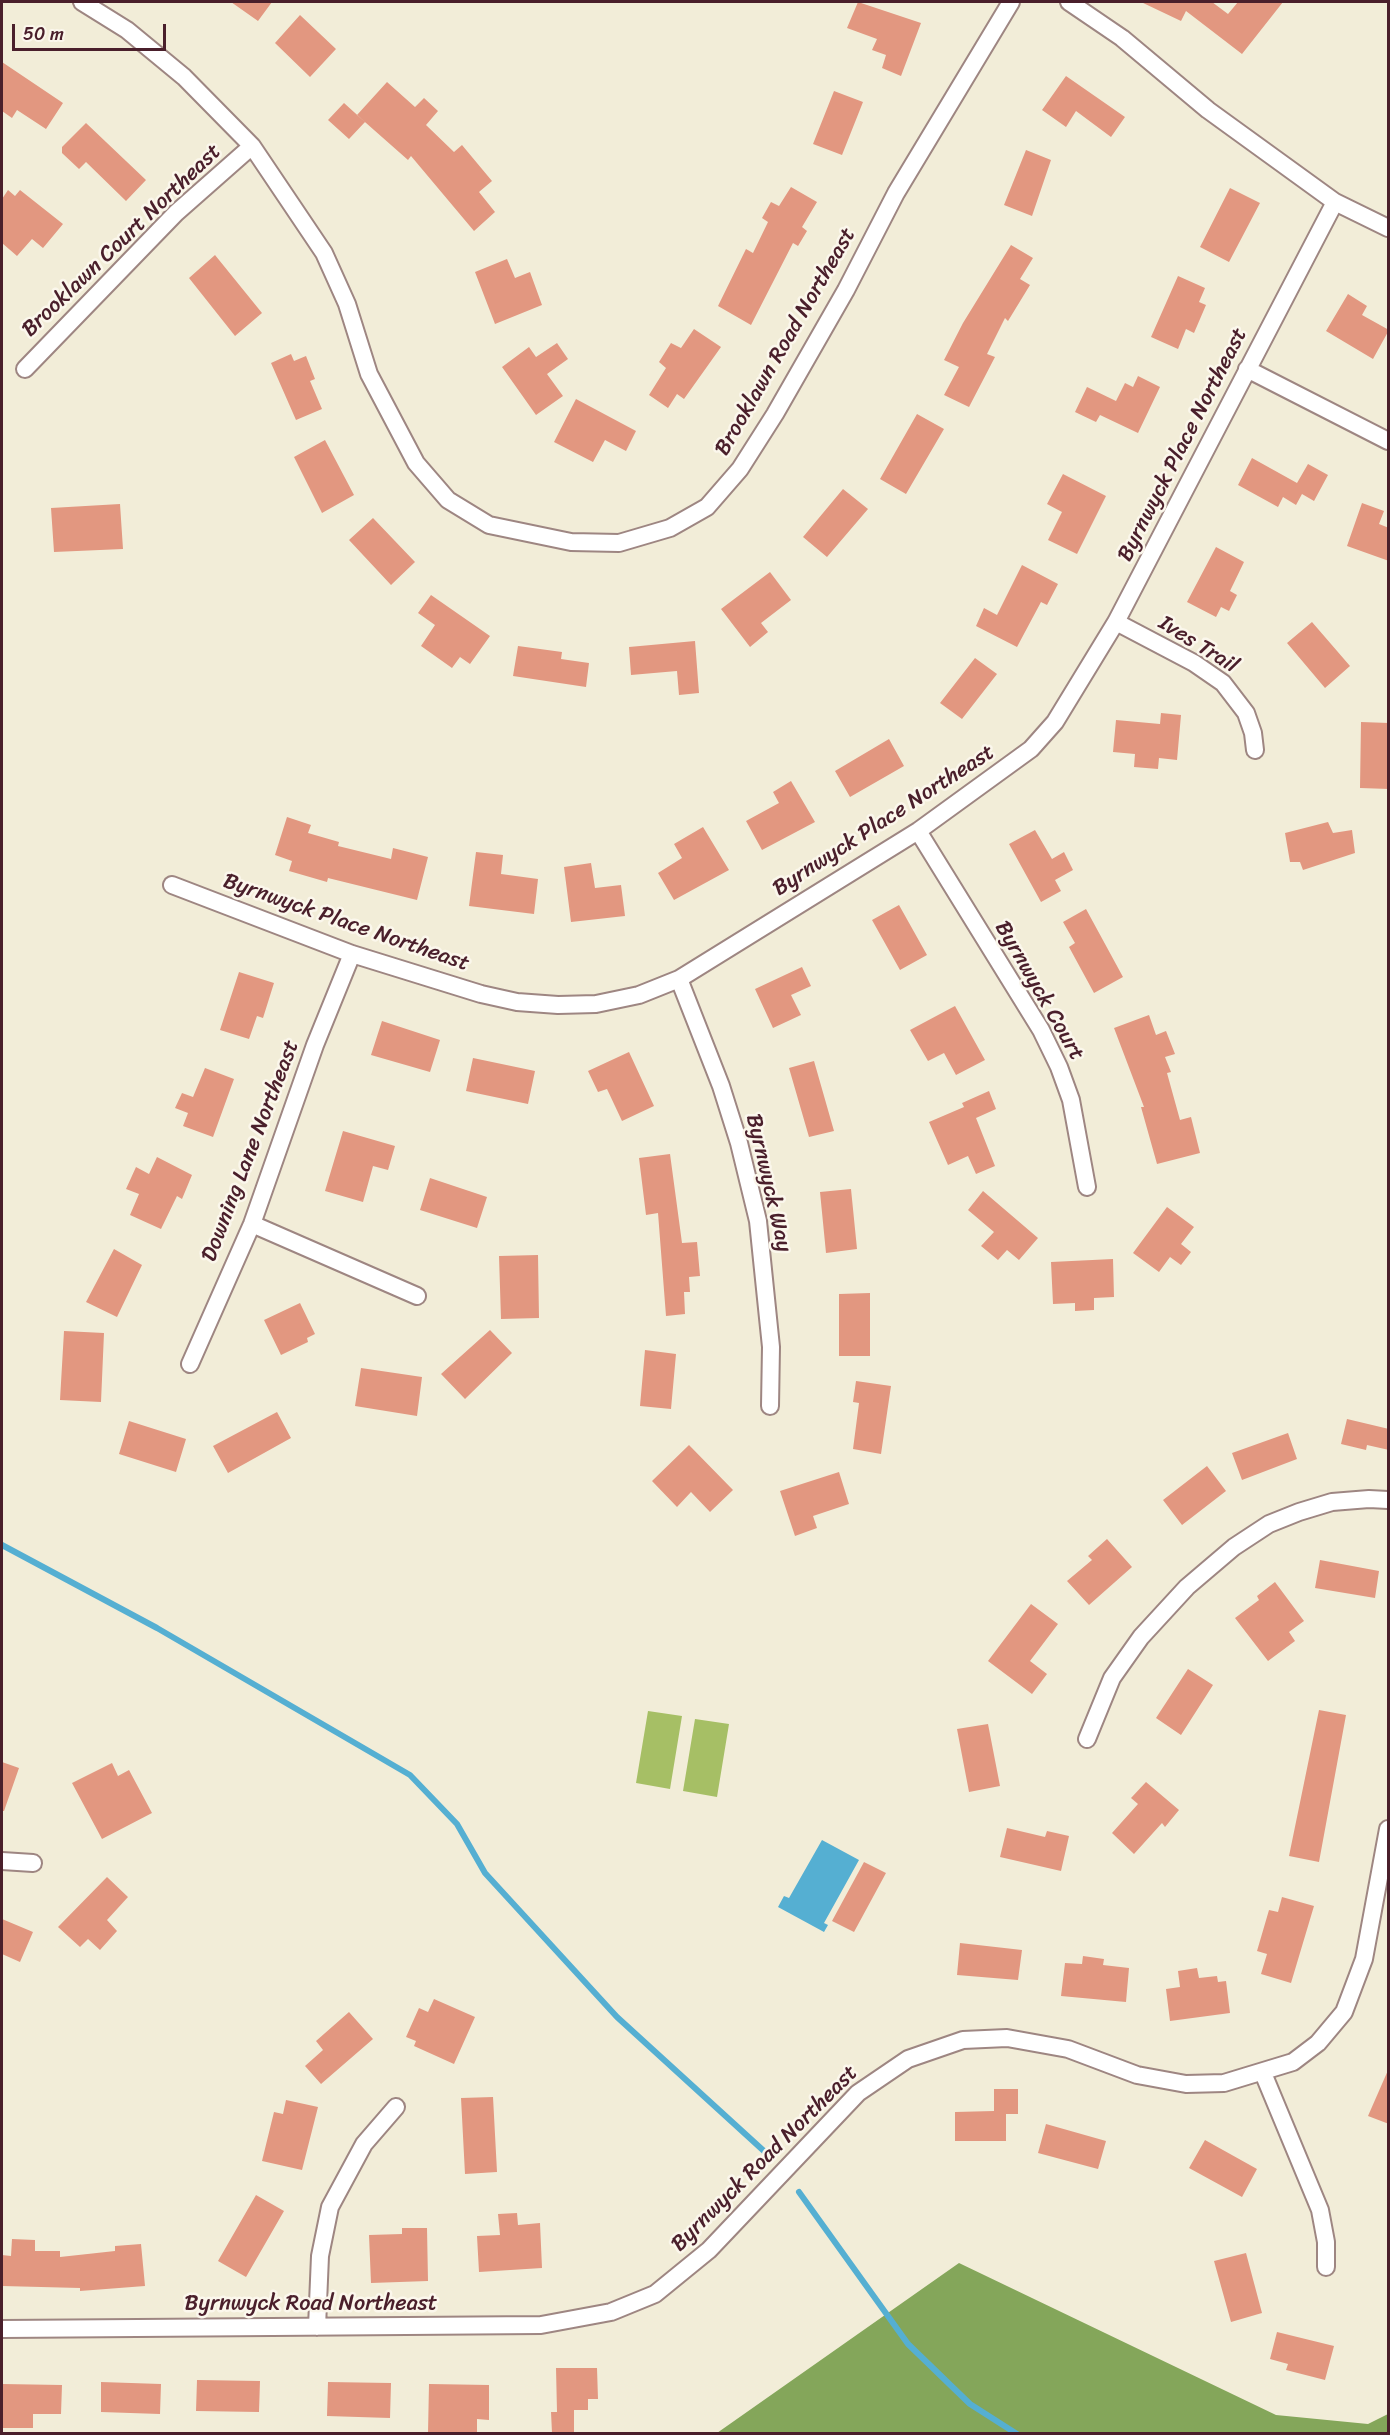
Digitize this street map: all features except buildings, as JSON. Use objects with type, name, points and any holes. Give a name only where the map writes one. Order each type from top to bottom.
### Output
[{"type":"street","name":"Brooklawn Road Northeast","points":[[82,2],[127,30],[183,77],[252,146],[324,252],[347,304],[369,374],[416,463],[448,500],[489,525],[571,542],[619,543],[670,528],[707,507],[740,469],[775,414],[840,300],[896,193],[1011,2]]},
{"type":"street","points":[[1069,2],[1122,38],[1208,110],[1335,202],[1389,228]]},
{"type":"street","name":"Brooklawn Court Northeast","points":[[25,369],[176,213],[252,146]]},
{"type":"street","name":"Byrnwyck Place Northeast","points":[[172,885],[352,954],[481,994],[548,1004],[596,1004],[639,995],[679,979],[918,831],[1031,749],[1055,722],[1116,622],[1335,202]]},
{"type":"street","points":[[1247,369],[1389,441]]},
{"type":"street","name":"Ives Trail","points":[[1116,622],[1194,663],[1223,683],[1246,713],[1253,734],[1255,750]]},
{"type":"street","name":"Byrnwyck Court","points":[[918,831],[1041,1030],[1059,1067],[1071,1100],[1087,1187]]},
{"type":"street","name":"Downing Lane Northeast","points":[[190,1364],[252,1224],[315,1045],[352,954]]},
{"type":"street","name":"Byrnwyck Way","points":[[679,979],[721,1086],[739,1143],[758,1221],[771,1347],[770,1406]]},
{"type":"street","points":[[252,1224],[417,1296]]},
{"type":"street","points":[[1087,1739],[1112,1678],[1141,1637],[1187,1587],[1234,1547],[1269,1524],[1299,1512],[1332,1502],[1369,1498],[1389,1500]]},
{"type":"street","name":"Byrnwyck Road Northeast","points":[[2,2329],[541,2325],[611,2312],[655,2294],[709,2250],[858,2092],[908,2059],[963,2040],[1007,2038],[1068,2049],[1137,2075],[1186,2084],[1224,2083],[1293,2062],[1318,2043],[1344,2012],[1364,1959],[1389,1829]]},
{"type":"street","points":[[2,1861],[33,1863]]},
{"type":"street","points":[[1263,2073],[1320,2210],[1326,2267]]},
{"type":"street","points":[[317,2327],[320,2256],[330,2206],[364,2144],[396,2107]]},
{"type":"green space","points":[[648,1711],[682,1716],[670,1789],[636,1783]]},
{"type":"green space","points":[[695,1719],[729,1724],[717,1797],[683,1791]]},
{"type":"green space","points":[[959,2263],[1276,2415],[1368,2424],[1388,2414],[1388,2433],[717,2433]]},
{"type":"water","points":[[822,1840],[859,1860],[824,1923],[828,1925],[824,1932],[778,1907],[784,1896],[789,1898]]},
{"type":"waterway","points":[[2,1545],[157,1628],[410,1775],[457,1824],[485,1873],[617,2017],[765,2152]]},
{"type":"waterway","points":[[799,2192],[908,2344],[970,2404],[1017,2434]]}]
